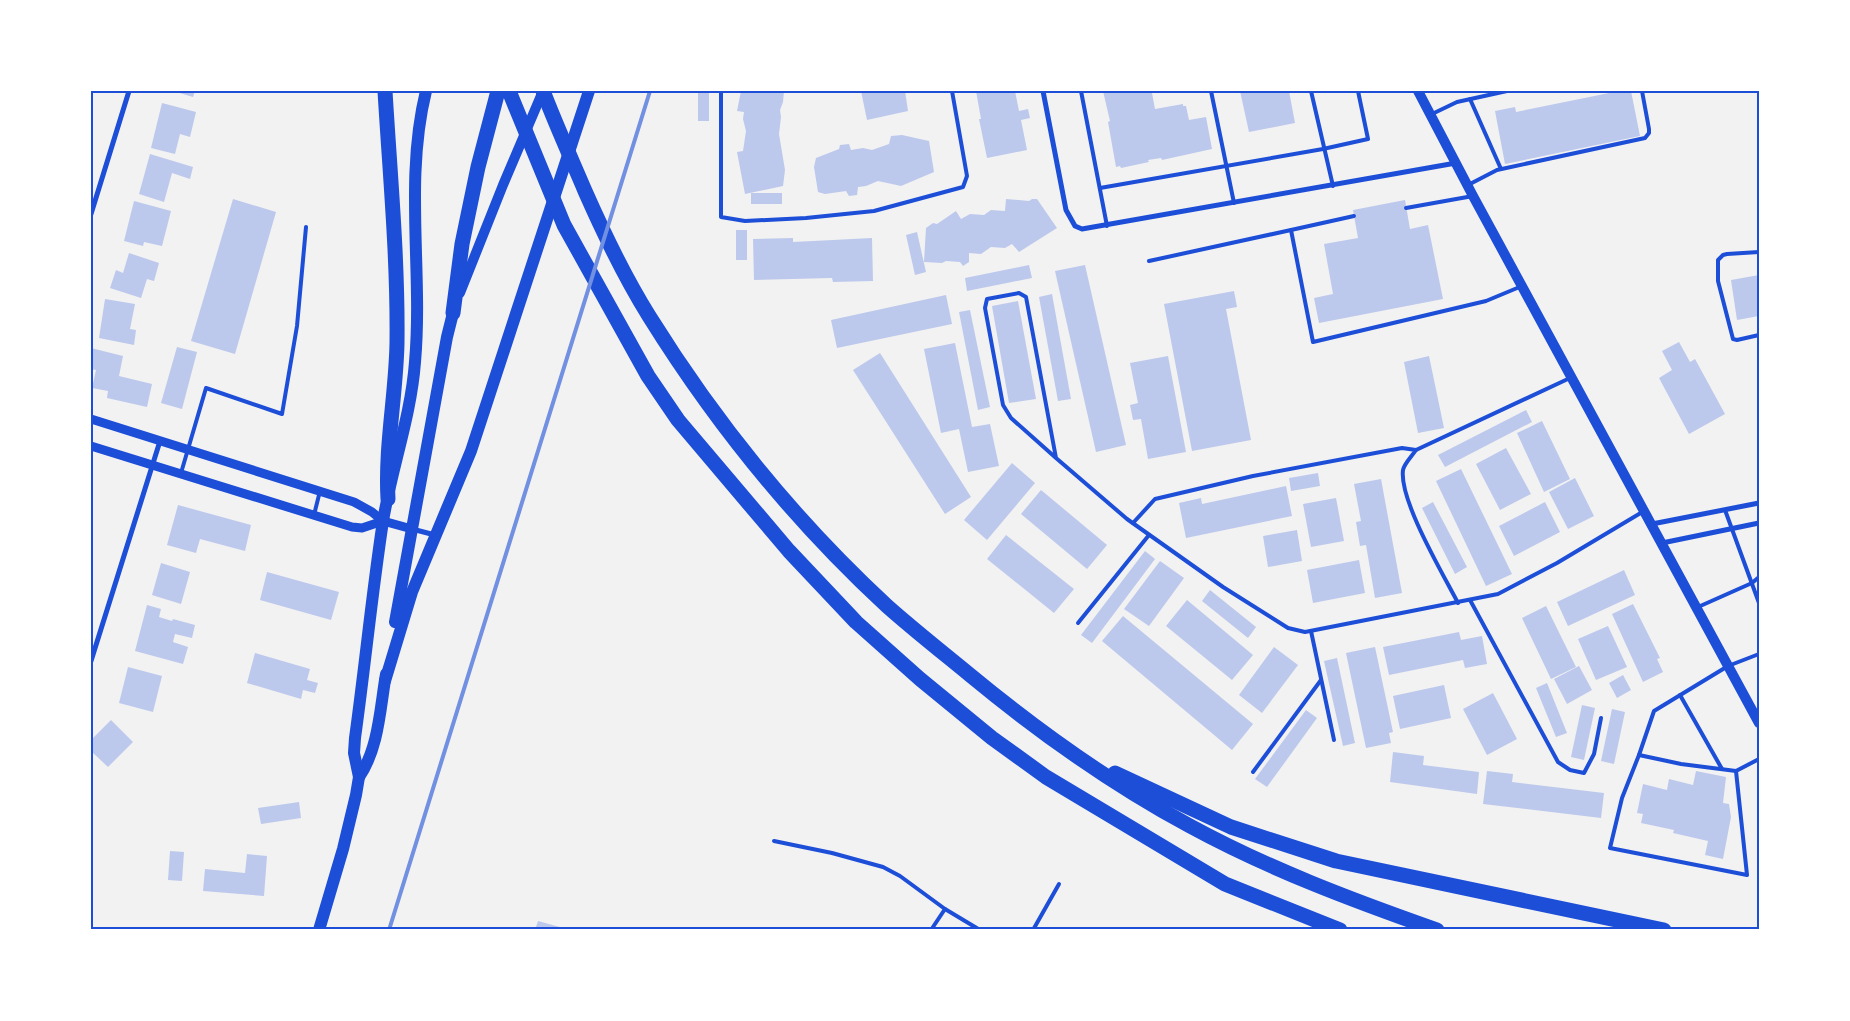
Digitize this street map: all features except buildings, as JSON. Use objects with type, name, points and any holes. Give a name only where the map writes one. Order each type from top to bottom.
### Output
[{"type":"highway","points":[[385,91],[397,300],[394,395],[387,463],[388,499]]},
{"type":"highway","points":[[453,313],[462,244],[476,177],[498,91]]},
{"type":"highway","points":[[509,91],[564,225],[643,368],[678,420],[789,552],[856,622],[920,679],[992,738],[1046,777],[1224,884],[1317,930]]},
{"type":"highway","points":[[543,91],[612,249],[648,314],[700,394],[762,473],[815,533],[888,606],[1007,705],[1085,762],[1151,804],[1240,852],[1326,890],[1437,930]]},
{"type":"highway","points":[[1085,762],[1132,780],[1231,827],[1336,861],[1664,930]]},
{"type":"highway","points":[[1224,884],[1340,930]]},
{"type":"main road","points":[[359,776],[356,766],[355,738],[383,521],[414,380],[416,320],[414,161],[420,114],[426,91]]},
{"type":"main road","points":[[319,930],[343,849],[359,776],[370,756],[374,741],[447,337],[453,313],[503,185],[543,91]]},
{"type":"main road","points":[[384,681],[412,592],[472,451],[589,91]]},
{"type":"main road","points":[[1418,91],[1467,185],[1759,723]]},
{"type":"street","points":[[91,214],[129,91]]},
{"type":"street","points":[[1043,91],[1063,199],[1070,219],[1075,226],[1082,229],[1456,163]]},
{"type":"street","points":[[91,419],[354,502],[383,521],[437,535]]},
{"type":"street","points":[[91,661],[160,441]]},
{"type":"street","points":[[91,446],[352,527],[362,528],[383,521]]},
{"type":"street","points":[[1652,524],[1759,503]]},
{"type":"street","points":[[1661,544],[1759,523]]},
{"type":"lane","points":[[721,91],[721,217],[744,221],[806,218],[874,211],[963,187],[967,176],[952,91]]},
{"type":"lane","points":[[1081,91],[1107,226]]},
{"type":"lane","points":[[1211,91],[1234,203]]},
{"type":"lane","points":[[1311,91],[1333,186]]},
{"type":"lane","points":[[1100,188],[1323,149],[1368,139],[1358,91]]},
{"type":"lane","points":[[1430,115],[1457,102],[1507,91]]},
{"type":"lane","points":[[1467,185],[1500,169],[1644,138],[1649,133],[1649,129],[1642,91]]},
{"type":"lane","points":[[1470,99],[1500,169]]},
{"type":"lane","points":[[1406,208],[1473,196]]},
{"type":"lane","points":[[1149,261],[1354,216]]},
{"type":"lane","points":[[180,475],[206,388],[282,414],[297,326],[306,227]]},
{"type":"lane","points":[[1291,230],[1313,342],[1486,301],[1522,286]]},
{"type":"lane","points":[[1759,252],[1723,255],[1718,260],[1717,273],[1734,339],[1759,335]]},
{"type":"lane","points":[[1056,458],[1026,298],[1019,293],[987,299],[985,308],[1003,405],[1011,418],[1056,458],[1133,523],[1222,587],[1288,628],[1305,632],[1498,594],[1558,563],[1644,510]]},
{"type":"lane","points":[[1458,603],[1418,525],[1405,491],[1403,469],[1416,450],[1571,377]]},
{"type":"lane","points":[[1133,523],[1155,499],[1253,476],[1402,448],[1416,450]]},
{"type":"lane","points":[[314,515],[320,491]]},
{"type":"lane","points":[[1725,510],[1759,604]]},
{"type":"lane","points":[[1078,623],[1149,535]]},
{"type":"lane","points":[[1696,608],[1752,583],[1759,577]]},
{"type":"lane","points":[[1470,600],[1558,762],[1570,770],[1584,773],[1594,754],[1601,718]]},
{"type":"lane","points":[[1311,631],[1334,740]]},
{"type":"lane","points":[[1736,771],[1747,875],[1610,848],[1622,798],[1654,711],[1728,666],[1759,654]]},
{"type":"lane","points":[[1254,772],[1321,680]]},
{"type":"lane","points":[[1680,695],[1722,769]]},
{"type":"lane","points":[[1639,755],[1681,764],[1736,771],[1759,759]]},
{"type":"lane","points":[[774,840],[832,853],[883,868],[900,876],[945,909],[980,930]]},
{"type":"lane","points":[[1032,930],[1060,884]]},
{"type":"lane","points":[[931,930],[945,909]]},
{"type":"railway","points":[[389,930],[650,91]]}]
